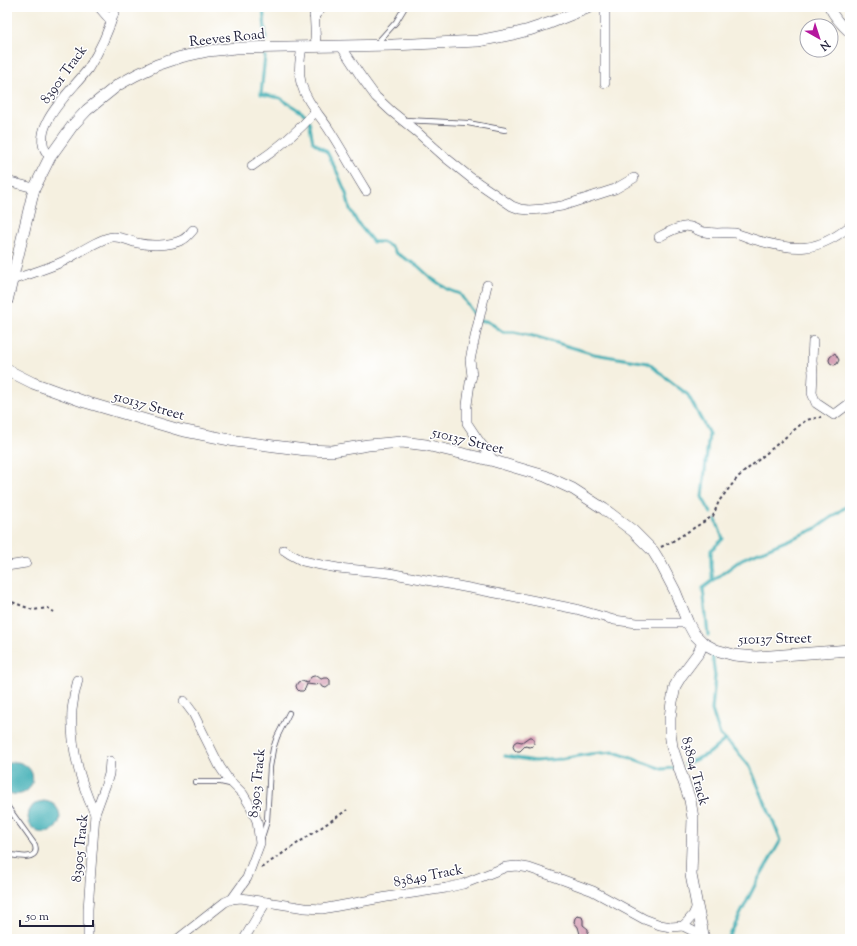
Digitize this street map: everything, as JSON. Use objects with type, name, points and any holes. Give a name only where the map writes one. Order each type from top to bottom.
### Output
[{"type":"street","points":[[99,7],[111,21]]},
{"type":"street","name":"83901 Track","points":[[50,157],[46,153],[43,145],[42,136],[45,125],[51,113],[88,68],[104,39],[116,7]]},
{"type":"street","points":[[316,47],[314,12],[322,7]]},
{"type":"street","name":"Reeves Road","points":[[7,301],[34,188],[50,157],[73,125],[87,110],[118,85],[136,75],[157,65],[181,57],[208,51],[236,48],[375,46],[478,41],[529,30],[590,7]]},
{"type":"street","points":[[604,83],[605,7]]},
{"type":"street","points":[[830,7],[839,22],[850,33]]},
{"type":"street","points":[[341,46],[360,76],[376,97],[446,158],[471,178],[512,206],[520,209],[543,209],[562,206],[615,189],[634,178]]},
{"type":"street","points":[[302,47],[299,73],[305,94],[328,128],[366,191]]},
{"type":"street","points":[[252,166],[290,138],[316,111]]},
{"type":"street","points":[[7,181],[34,188]]},
{"type":"street","points":[[659,237],[680,227],[688,226],[704,232],[736,234],[760,242],[795,248],[810,247],[822,244],[850,226]]},
{"type":"street","points":[[12,280],[64,261],[110,237],[114,236],[138,244],[166,244],[182,240],[193,230]]},
{"type":"street","points":[[487,285],[470,360],[472,376],[467,405],[468,423],[494,461]]},
{"type":"street","points":[[813,341],[812,360],[814,374],[812,393],[816,403],[834,416],[850,402]]},
{"type":"street","name":"510137 Street","points":[[7,370],[33,383],[85,402],[180,430],[235,441],[306,450],[332,451],[368,445],[402,442],[426,445],[494,461],[545,476],[573,489],[604,509],[633,531],[653,551],[675,591],[688,623],[694,634],[703,643],[716,650],[734,655],[756,657],[850,650]]},
{"type":"street","points":[[284,550],[303,560],[321,565],[389,573],[501,594],[576,609],[614,620],[637,623],[688,623]]},
{"type":"street","points":[[7,566],[26,563]]},
{"type":"street","name":"83804 Track","points":[[703,643],[699,652],[675,686],[670,718],[670,732],[672,747],[690,800],[693,818],[691,875],[704,939]]},
{"type":"street","points":[[78,680],[72,709],[74,749],[78,772],[95,814]]},
{"type":"street","points":[[184,701],[193,713],[220,767],[246,799],[254,814],[260,843]]},
{"type":"street","name":"83905 Track","points":[[88,939],[88,909],[95,814],[109,774],[110,761]]},
{"type":"street","name":"83903 Track","points":[[232,899],[247,878],[260,843]]},
{"type":"street","name":"83849 Track","points":[[232,899],[241,898],[305,908],[322,909],[446,888],[463,884],[506,867],[517,866],[529,868],[593,891],[644,919],[660,925],[671,927],[683,926]]},
{"type":"street","points":[[178,939],[214,910],[232,899]]},
{"type":"street","points":[[244,939],[266,902]]},
{"type":"street","points":[[697,906],[693,915],[683,926],[704,939]]},
{"type":"lane","points":[[375,46],[396,22],[405,7]]},
{"type":"lane","points":[[403,120],[468,122],[505,130]]},
{"type":"lane","name":"83903 Track","points":[[260,843],[268,821],[270,767],[273,749],[277,737],[289,713]]},
{"type":"lane","points":[[195,782],[228,783],[237,788]]},
{"type":"lane","points":[[7,806],[35,845],[36,849],[34,855],[31,856],[23,857],[7,854]]},
{"type":"path","points":[[653,551],[673,541],[713,516],[719,501],[738,476],[806,420],[834,416]]},
{"type":"path","points":[[7,600],[33,610],[48,608],[54,612]]},
{"type":"path","points":[[247,878],[347,810]]},
{"type":"water","points":[[18,762],[26,766],[31,771],[33,778],[32,784],[28,790],[23,793],[15,794],[7,792],[7,764]]},
{"type":"water","points":[[41,801],[47,801],[56,805],[60,817],[56,829],[47,833],[41,833],[32,829],[28,820],[28,814],[32,805]]},
{"type":"building","points":[[835,353],[839,360],[837,364],[834,365],[830,363],[829,360]]},
{"type":"building","points":[[314,676],[321,679],[328,678],[330,680],[330,685],[326,688],[321,684],[307,684],[303,691],[299,691],[297,689],[296,686],[298,682],[302,681],[307,683],[311,677]]},
{"type":"building","points":[[529,737],[532,737],[534,740],[533,746],[525,746],[520,751],[516,751],[514,749],[514,743],[517,741],[522,742]]},
{"type":"building","points":[[577,916],[582,917],[583,925],[588,929],[585,936],[580,934],[578,927],[574,922]]},
{"type":"waterway","points":[[263,7],[266,40]]},
{"type":"waterway","points":[[265,56],[261,94],[280,98],[306,115],[309,121],[313,142],[327,152],[346,193],[350,209],[357,222],[373,242],[382,242],[392,247],[396,253],[418,266],[431,278],[447,289],[460,294],[479,321],[486,321],[503,332],[514,332],[537,337],[594,354],[648,363],[688,395],[709,434],[702,497],[711,513]]},
{"type":"waterway","points":[[708,635],[703,588],[742,559],[815,529],[850,504]]},
{"type":"waterway","points":[[713,581],[711,550],[723,539],[716,520]]},
{"type":"waterway","points":[[712,653],[715,676],[712,710],[720,735],[734,748],[750,767],[781,840],[756,883],[728,939]]},
{"type":"waterway","points":[[685,764],[708,754],[725,740]]},
{"type":"waterway","points":[[505,756],[535,761],[614,752],[662,769],[674,768]]}]
